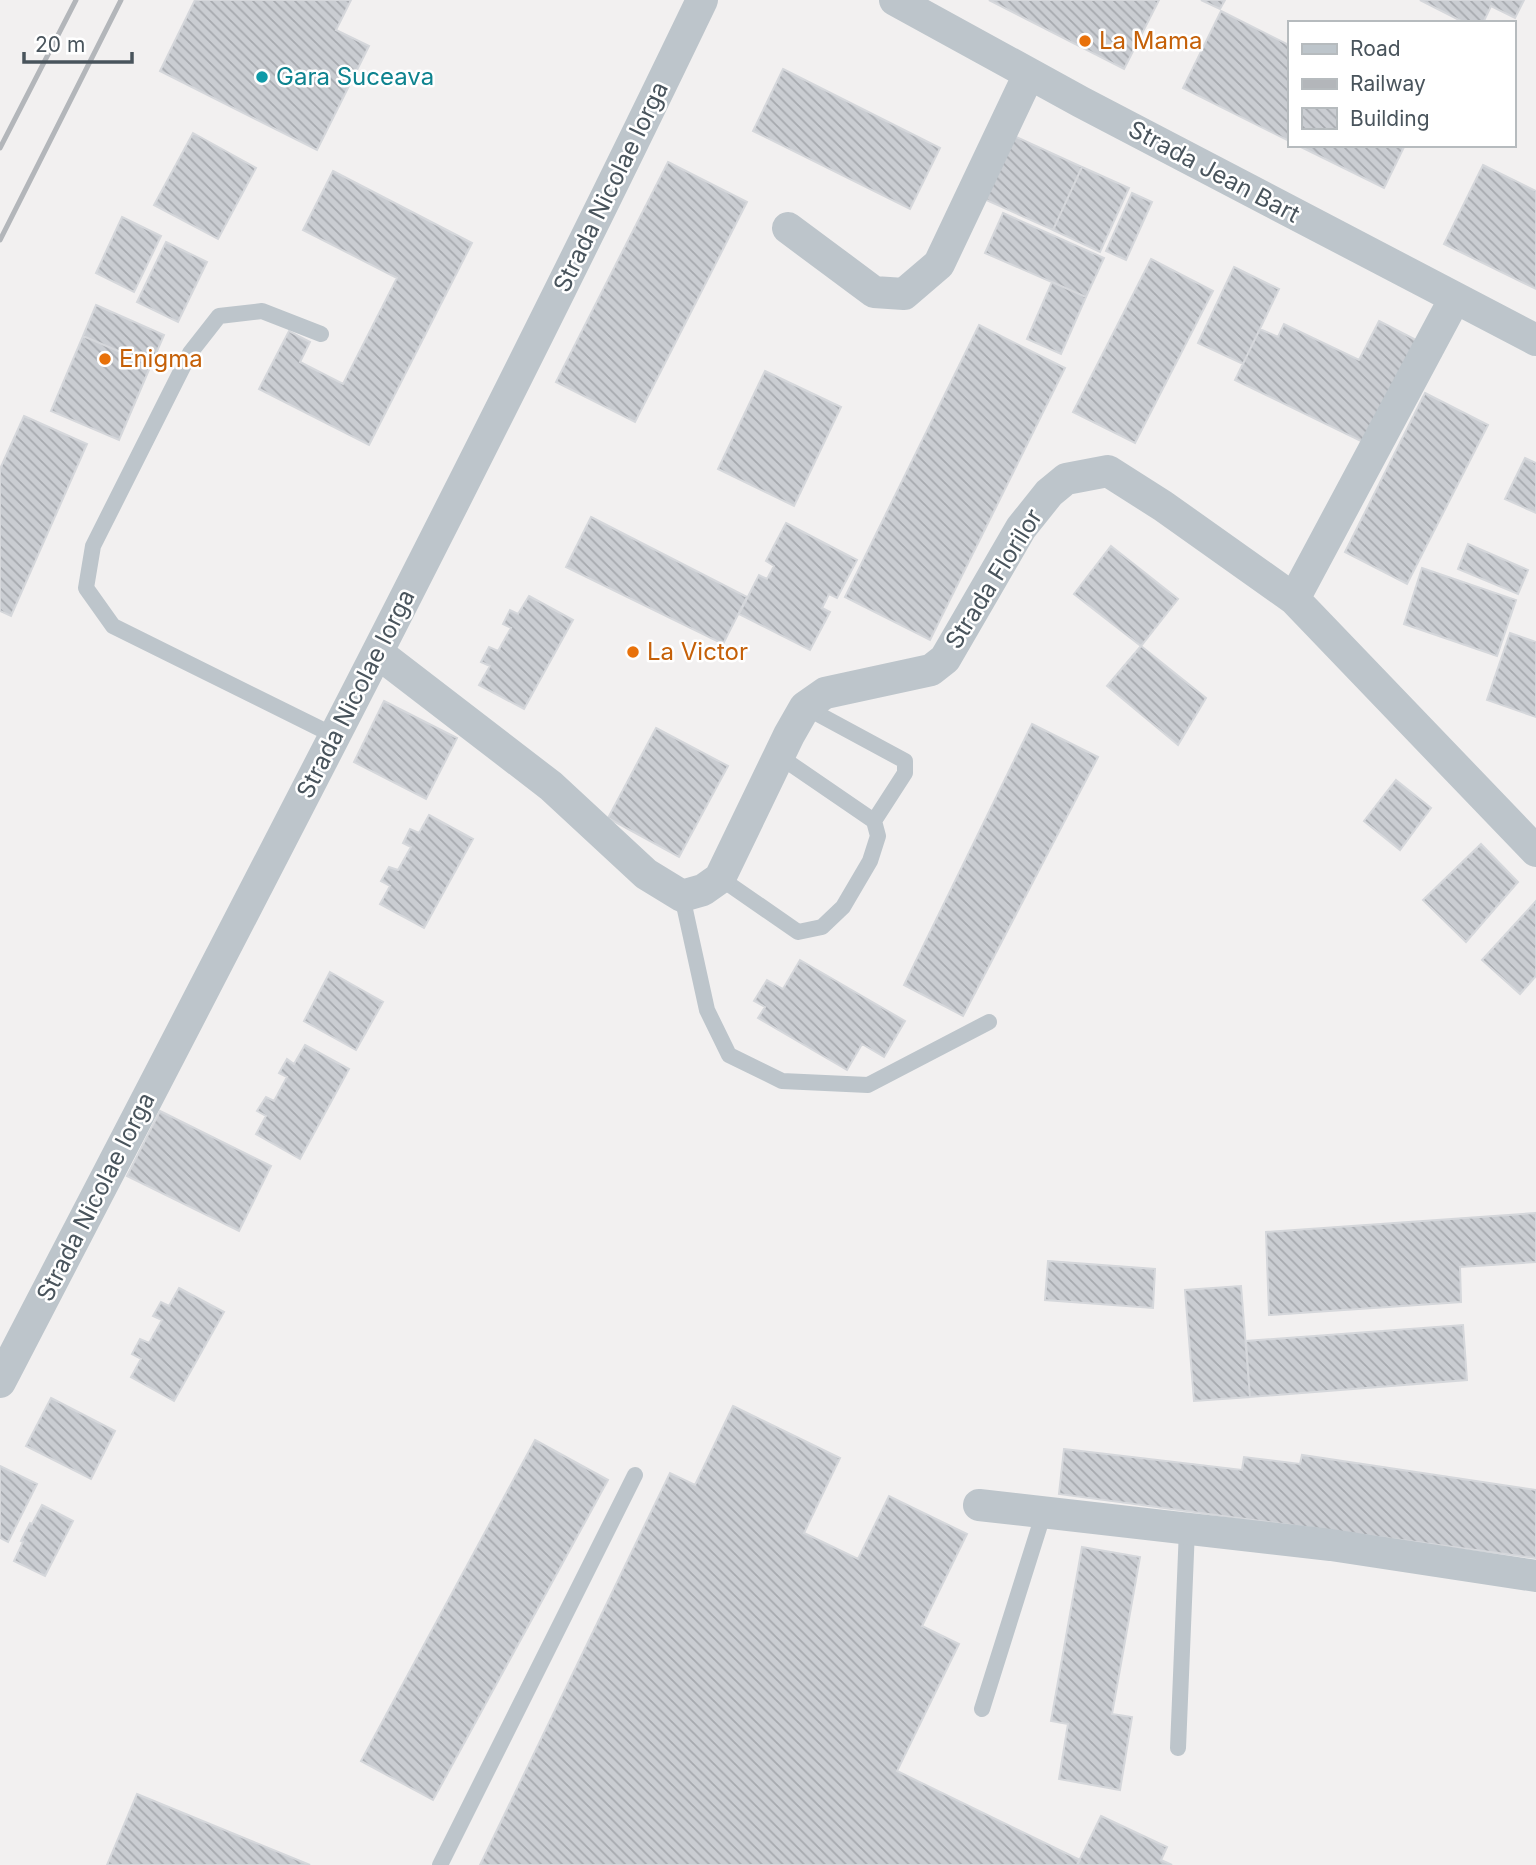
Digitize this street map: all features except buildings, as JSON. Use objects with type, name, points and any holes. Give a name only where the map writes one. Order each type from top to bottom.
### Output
[{"type":"street","name":"Strada Nicolae Iorga","points":[[0,1382],[378,653],[608,195],[702,0]]},
{"type":"street","name":"Strada Jean Bart","points":[[895,0],[1029,74],[1536,340]]},
{"type":"street","points":[[788,228],[874,292],[904,294],[939,264],[1029,74]]},
{"type":"street","points":[[1294,599],[1455,299]]},
{"type":"street","name":"Strada Florilor","points":[[805,707],[825,693],[931,670],[945,659],[1021,528],[1049,493],[1066,478],[1108,471],[1163,506],[1294,599],[1536,851]]},
{"type":"street","points":[[378,653],[551,786],[646,874],[682,896],[703,890],[720,878],[805,707]]},
{"type":"street","points":[[979,1505],[1331,1545],[1536,1576]]},
{"type":"lane","points":[[321,334],[262,311],[219,316],[190,353],[93,546],[86,589],[113,626],[335,736]]},
{"type":"lane","points":[[805,707],[905,761],[905,773],[874,821]]},
{"type":"lane","points":[[720,878],[798,932],[822,927],[843,907],[870,861],[878,836],[874,821],[779,757]]},
{"type":"lane","points":[[682,896],[707,1010],[729,1055],[782,1081],[868,1085],[989,1022]]},
{"type":"lane","points":[[440,1865],[635,1475]]},
{"type":"lane","points":[[982,1709],[1044,1512]]},
{"type":"lane","points":[[1178,1748],[1187,1529]]},
{"type":"railway","points":[[0,148],[76,0]]},
{"type":"railway","points":[[0,240],[121,0]]},
{"type":"place","name":"La Mama","points":[[1085,41]]},
{"type":"place","name":"Gara Suceava","points":[[262,77]]},
{"type":"place","name":"Enigma","points":[[105,359]]},
{"type":"place","name":"La Victor","points":[[633,652]]}]
